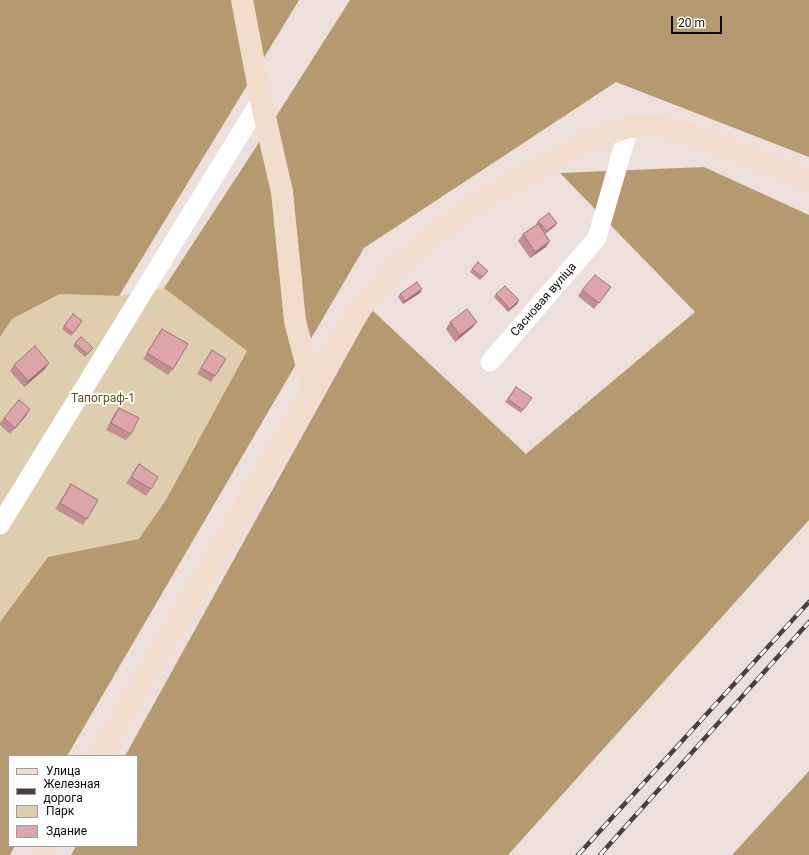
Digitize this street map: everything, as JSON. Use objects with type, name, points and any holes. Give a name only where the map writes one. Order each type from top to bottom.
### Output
[{"type":"street","points":[[242,0],[261,100],[282,192],[295,321],[313,390]]},
{"type":"street","points":[[0,525],[261,100]]},
{"type":"street","points":[[100,755],[313,390],[336,347],[362,307],[397,266],[432,236],[482,200],[590,140],[629,127],[663,127],[695,136],[809,180]]},
{"type":"street","name":"Сасновая вуліца","points":[[490,362],[597,238],[629,127]]},
{"type":"green space","name":"Тапограф-1","points":[[164,288],[247,351],[167,498],[139,539],[48,557],[0,622],[0,337],[12,319],[60,294],[119,296]]},
{"type":"shaded area","points":[[0,0],[299,0],[119,296],[60,294],[12,319],[0,337]]},
{"type":"shaded area","points":[[350,0],[809,0],[809,157],[616,82],[364,248],[68,755],[8,755],[8,847],[14,847],[10,855],[0,855],[0,622],[48,557],[139,539],[167,498],[247,351],[164,288]]},
{"type":"shaded area","points":[[704,167],[809,215],[809,520],[508,855],[71,855],[75,847],[138,847],[138,755],[126,755],[372,310],[526,454],[695,312],[560,173]]},
{"type":"shaded area","points":[[809,771],[809,855],[732,855]]},
{"type":"building","points":[[549,213],[557,223],[547,231],[538,221]]},
{"type":"building","points":[[538,224],[550,241],[535,252],[523,234]]},
{"type":"building","points":[[478,262],[488,271],[482,277],[472,269]]},
{"type":"building","points":[[595,275],[611,287],[599,303],[582,290]]},
{"type":"building","points":[[417,282],[422,289],[405,301],[400,294]]},
{"type":"building","points":[[505,286],[519,300],[510,309],[496,294]]},
{"type":"building","points":[[467,309],[477,322],[460,335],[450,322]]},
{"type":"building","points":[[73,314],[82,321],[73,333],[64,326]]},
{"type":"building","points":[[162,329],[188,344],[173,369],[147,353]]},
{"type":"building","points":[[81,337],[93,348],[87,354],[75,343]]},
{"type":"building","points":[[35,346],[49,363],[28,381],[14,365]]},
{"type":"building","points":[[212,350],[226,359],[215,376],[201,368]]},
{"type":"building","points":[[516,387],[532,398],[523,410],[508,399]]},
{"type":"building","points":[[19,400],[30,409],[15,428],[4,418]]},
{"type":"building","points":[[119,408],[139,418],[131,434],[111,423]]},
{"type":"building","points":[[139,464],[158,477],[151,489],[131,477]]},
{"type":"building","points":[[71,484],[98,500],[87,519],[60,503]]},
{"type":"railway","points":[[578,855],[809,602]]},
{"type":"railway","points":[[600,855],[809,622]]}]
